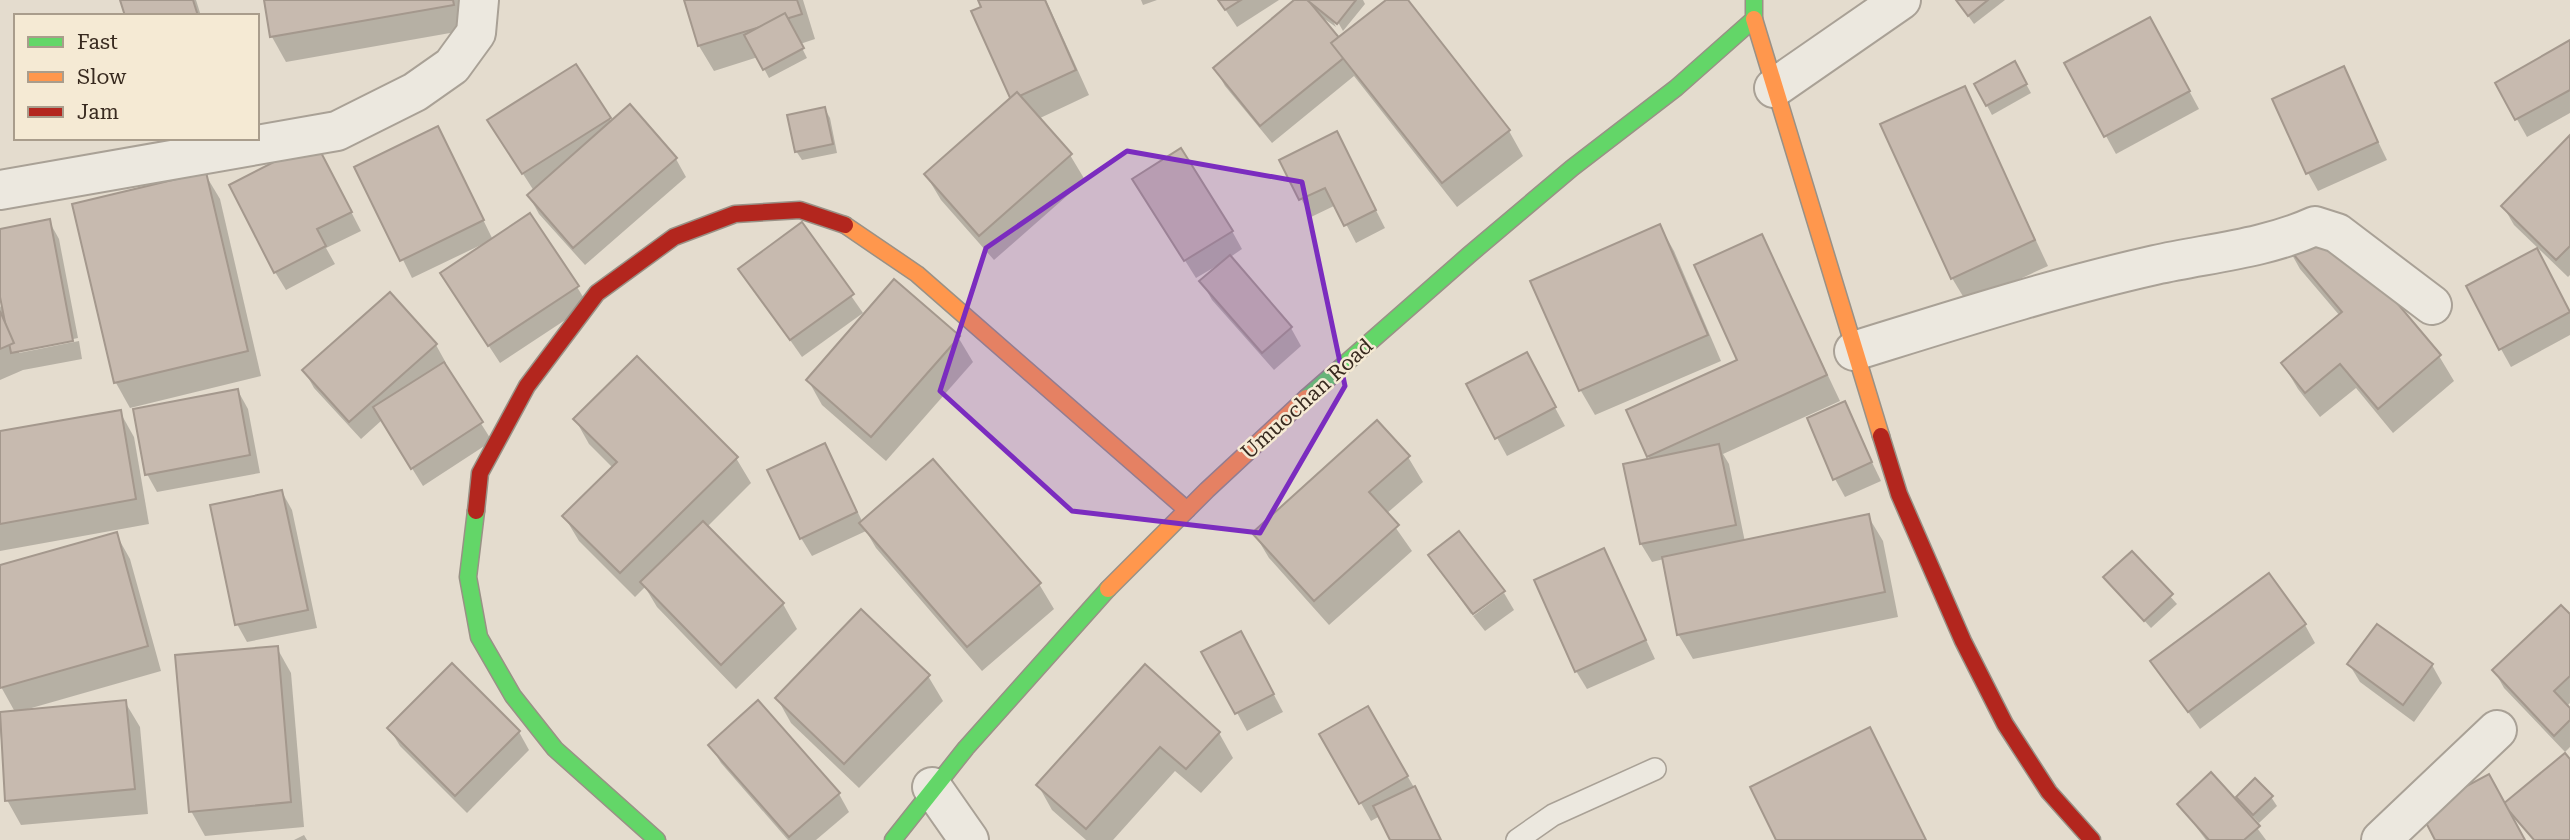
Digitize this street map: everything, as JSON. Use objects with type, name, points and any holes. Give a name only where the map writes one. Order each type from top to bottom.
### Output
[{"type":"street","points":[[0,190],[337,131],[415,92],[452,66],[476,33],[479,0]]},
{"type":"street","points":[[1754,0],[1754,19],[1774,88],[1899,494],[1963,641],[2005,724],[2049,792],[2092,840]]},
{"type":"street","points":[[1774,88],[1901,0]]},
{"type":"street","name":"Umuochan Road","points":[[893,840],[932,787],[1056,644],[1187,510],[1328,378],[1440,280],[1563,176],[1664,98],[1754,19]]},
{"type":"street","points":[[657,840],[555,749],[513,696],[479,637],[468,577],[480,473],[527,386],[597,293],[674,237],[735,214],[800,209],[853,228],[916,274],[1187,510]]},
{"type":"street","points":[[1854,351],[2022,298],[2156,265],[2284,239],[2315,226],[2337,233],[2432,305]]},
{"type":"street","points":[[2381,840],[2497,730]]},
{"type":"street","points":[[932,787],[969,840]]},
{"type":"lane","points":[[1517,840],[1553,815],[1655,769]]},
{"type":"highlighted area","points":[[1127,151],[1302,182],[1345,386],[1260,533],[1072,511],[940,391],[986,248]]},
{"type":"building","points":[[120,0],[193,0],[197,14],[124,14]]},
{"type":"building","points":[[264,0],[453,0],[454,5],[270,37]]},
{"type":"building","points":[[684,0],[797,0],[802,14],[698,46]]},
{"type":"building","points":[[978,0],[1045,0],[1076,70],[1011,100],[971,11],[981,7]]},
{"type":"building","points":[[1218,0],[1241,0],[1225,10]]},
{"type":"building","points":[[1294,0],[1308,0],[1351,52],[1260,126],[1213,68]]},
{"type":"building","points":[[1307,0],[1356,0],[1337,24]]},
{"type":"building","points":[[1386,0],[1408,0],[1510,130],[1442,183],[1331,43]]},
{"type":"building","points":[[1956,0],[1988,0],[1968,16]]},
{"type":"building","points":[[785,13],[804,48],[763,70],[744,35]]},
{"type":"building","points":[[2150,17],[2190,91],[2104,137],[2064,63]]},
{"type":"building","points":[[2570,40],[2570,90],[2515,120],[2495,83]]},
{"type":"building","points":[[2015,61],[2027,84],[1986,106],[1974,84]]},
{"type":"building","points":[[576,64],[611,118],[522,174],[487,120]]},
{"type":"building","points":[[2344,66],[2378,142],[2306,174],[2272,99]]},
{"type":"building","points":[[1965,86],[2035,240],[1951,279],[1880,124]]},
{"type":"building","points":[[1017,92],[1072,154],[979,236],[924,174]]},
{"type":"building","points":[[630,104],[677,158],[573,248],[527,195]]},
{"type":"building","points":[[825,107],[833,144],[795,152],[787,115]]},
{"type":"building","points":[[438,126],[484,220],[400,261],[354,167]]},
{"type":"building","points":[[1337,131],[1376,210],[1344,226],[1325,188],[1299,200],[1279,160]]},
{"type":"building","points":[[2570,135],[2570,246],[2556,260],[2501,206]]},
{"type":"building","points":[[315,141],[352,212],[317,229],[326,246],[274,273],[229,185]]},
{"type":"building","points":[[1181,148],[1233,231],[1184,261],[1132,179]]},
{"type":"building","points":[[206,172],[248,351],[114,383],[72,204]]},
{"type":"building","points":[[530,213],[579,286],[488,346],[440,273]]},
{"type":"building","points":[[2321,213],[2441,355],[2378,409],[2340,364],[2305,393],[2281,363],[2342,312],[2284,243]]},
{"type":"building","points":[[50,219],[73,341],[11,353],[0,297],[0,229]]},
{"type":"building","points":[[802,222],[854,294],[790,340],[738,269]]},
{"type":"building","points":[[1660,224],[1708,335],[1579,391],[1530,281]]},
{"type":"building","points":[[1762,234],[1827,375],[1647,457],[1626,410],[1737,360],[1694,265]]},
{"type":"building","points":[[2537,248],[2570,312],[2499,350],[2466,286]]},
{"type":"building","points":[[1230,255],[1292,327],[1262,353],[1199,281]]},
{"type":"building","points":[[894,279],[960,336],[871,437],[806,380]]},
{"type":"building","points":[[390,292],[437,344],[349,422],[302,370]]},
{"type":"building","points":[[0,311],[14,343],[0,349]]},
{"type":"building","points":[[1527,352],[1556,407],[1495,439],[1466,384]]},
{"type":"building","points":[[637,356],[738,457],[620,573],[562,516],[617,462],[573,419]]},
{"type":"building","points":[[444,362],[483,422],[411,469],[373,407]]},
{"type":"building","points":[[238,389],[250,455],[145,475],[133,409]]},
{"type":"building","points":[[1845,401],[1872,462],[1833,480],[1807,418]]},
{"type":"building","points":[[121,410],[136,499],[0,524],[0,431]]},
{"type":"building","points":[[1377,420],[1410,456],[1369,492],[1399,525],[1314,601],[1252,533]]},
{"type":"building","points":[[825,443],[857,512],[800,539],[767,470]]},
{"type":"building","points":[[1719,444],[1736,525],[1640,544],[1623,464]]},
{"type":"building","points":[[933,459],[1041,583],[967,647],[859,523]]},
{"type":"building","points":[[282,490],[308,610],[235,625],[210,505]]},
{"type":"building","points":[[1869,514],[1885,592],[1677,635],[1662,557]]},
{"type":"building","points":[[703,521],[784,603],[721,665],[640,582]]},
{"type":"building","points":[[1459,531],[1505,591],[1473,614],[1428,555]]},
{"type":"building","points":[[117,532],[148,646],[0,688],[0,565]]},
{"type":"building","points":[[1604,548],[1646,640],[1575,672],[1534,580]]},
{"type":"building","points":[[2132,551],[2173,594],[2144,621],[2103,577]]},
{"type":"building","points":[[2269,573],[2306,624],[2188,712],[2150,661]]},
{"type":"building","points":[[2561,605],[2570,614],[2570,676],[2554,691],[2570,708],[2570,720],[2554,736],[2492,670]]},
{"type":"building","points":[[861,609],[930,675],[844,764],[775,698]]},
{"type":"building","points":[[2377,624],[2433,664],[2403,705],[2347,664]]},
{"type":"building","points":[[1241,631],[1274,694],[1235,714],[1201,652]]},
{"type":"building","points":[[278,646],[291,802],[189,812],[175,655]]},
{"type":"building","points":[[452,663],[520,731],[455,796],[387,728]]},
{"type":"building","points":[[1145,664],[1220,732],[1186,769],[1160,747],[1086,829],[1036,785]]},
{"type":"building","points":[[126,700],[135,789],[5,801],[0,712]]},
{"type":"building","points":[[758,700],[840,793],[789,837],[708,745]]},
{"type":"building","points":[[1368,706],[1408,776],[1359,804],[1319,734]]},
{"type":"building","points":[[1870,727],[1926,840],[1776,840],[1750,787]]},
{"type":"building","points":[[2565,753],[2570,759],[2570,840],[2534,840],[2503,804]]},
{"type":"building","points":[[2211,772],[2260,826],[2244,840],[2209,840],[2177,804]]},
{"type":"building","points":[[2489,774],[2525,840],[2435,840],[2420,811]]},
{"type":"building","points":[[2255,778],[2273,796],[2253,815],[2236,797]]},
{"type":"building","points":[[1415,786],[1441,840],[1390,840],[1373,806]]},
{"type":"traffic: fast","points":[[1306,398],[1469,255],[1572,168],[1676,88],[1754,19],[1754,0]]},
{"type":"traffic: fast","points":[[476,511],[468,577],[479,637],[513,696],[555,749],[657,840]]},
{"type":"traffic: fast","points":[[893,840],[966,748],[1108,589]]},
{"type":"traffic: slow","points":[[1754,19],[1881,436]]},
{"type":"traffic: slow","points":[[845,225],[917,274],[1187,510]]},
{"type":"traffic: slow","points":[[1108,589],[1207,490],[1306,398]]},
{"type":"traffic: jam","points":[[476,511],[480,473],[527,386],[597,293],[674,237],[735,214],[800,210],[845,225]]},
{"type":"traffic: jam","points":[[1881,436],[1899,494],[1963,641],[2005,724],[2049,792],[2092,840]]}]
